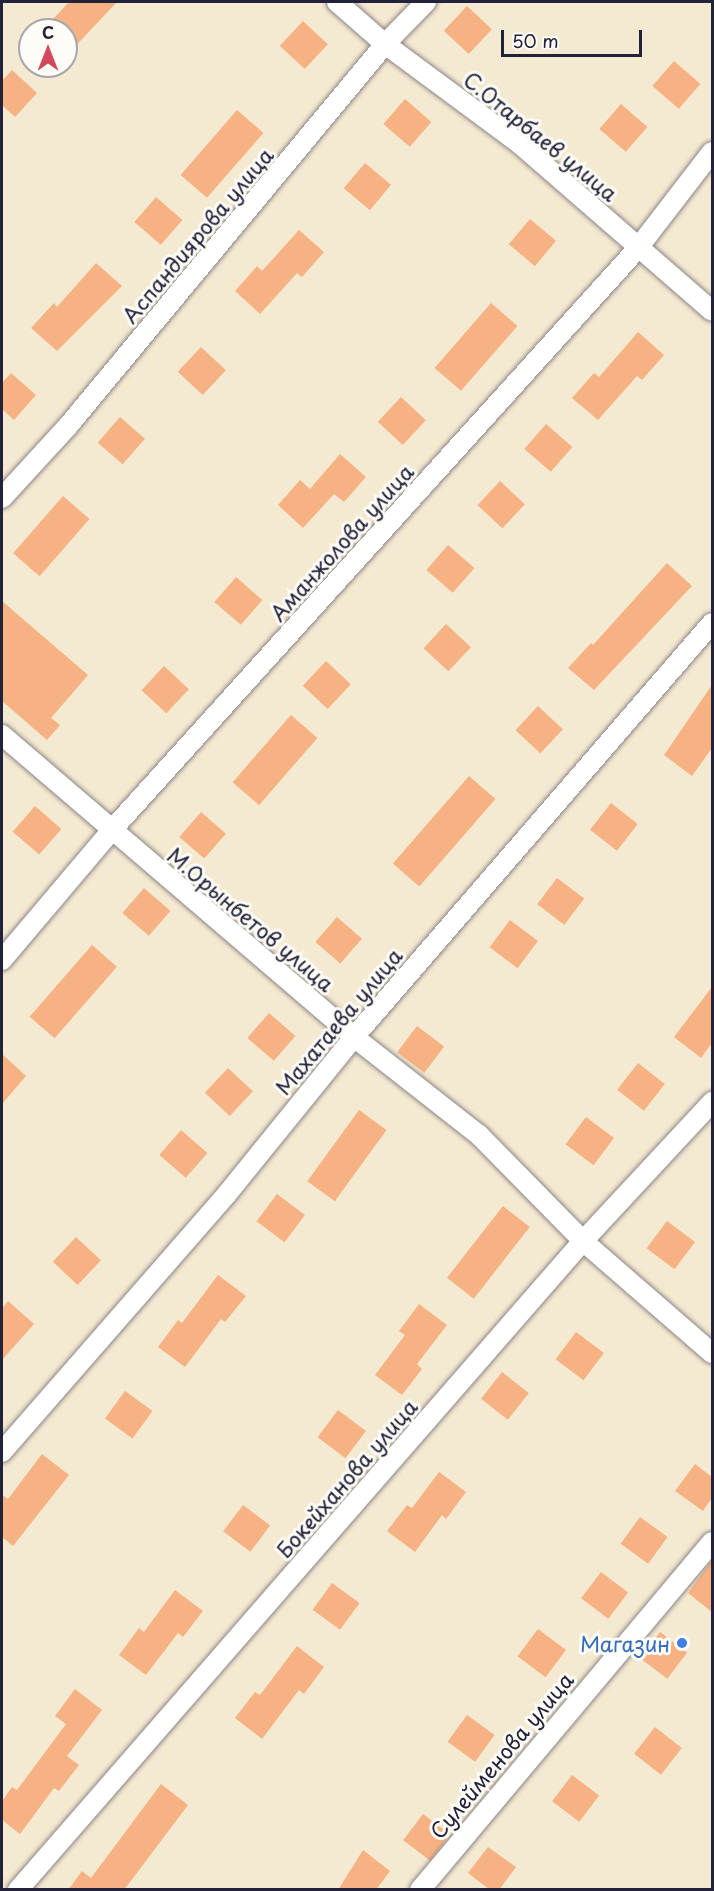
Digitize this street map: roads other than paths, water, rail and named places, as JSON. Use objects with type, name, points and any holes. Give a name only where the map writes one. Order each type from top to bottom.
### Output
[{"type":"street","name":"С.Отарбаев улица","points":[[337,2],[385,44],[520,144],[712,311]]},
{"type":"street","name":"Аспандиярова улица","points":[[2,498],[68,426],[229,236],[385,44],[426,2]]},
{"type":"street","name":"Аманжолова улица","points":[[2,960],[110,831],[638,248],[712,152]]},
{"type":"street","name":"Махатаева улица","points":[[2,1452],[227,1194],[354,1037],[712,623]]},
{"type":"street","name":"М.Орынбетов улица","points":[[2,735],[110,831],[354,1037],[480,1135],[584,1241],[712,1353]]},
{"type":"street","name":"Бокейханова улица","points":[[18,1890],[584,1241],[712,1102]]},
{"type":"street","name":"Сулейменова улица","points":[[420,1890],[712,1542]]},
{"type":"place","name":"Магазин","points":[[682,1643]]}]
